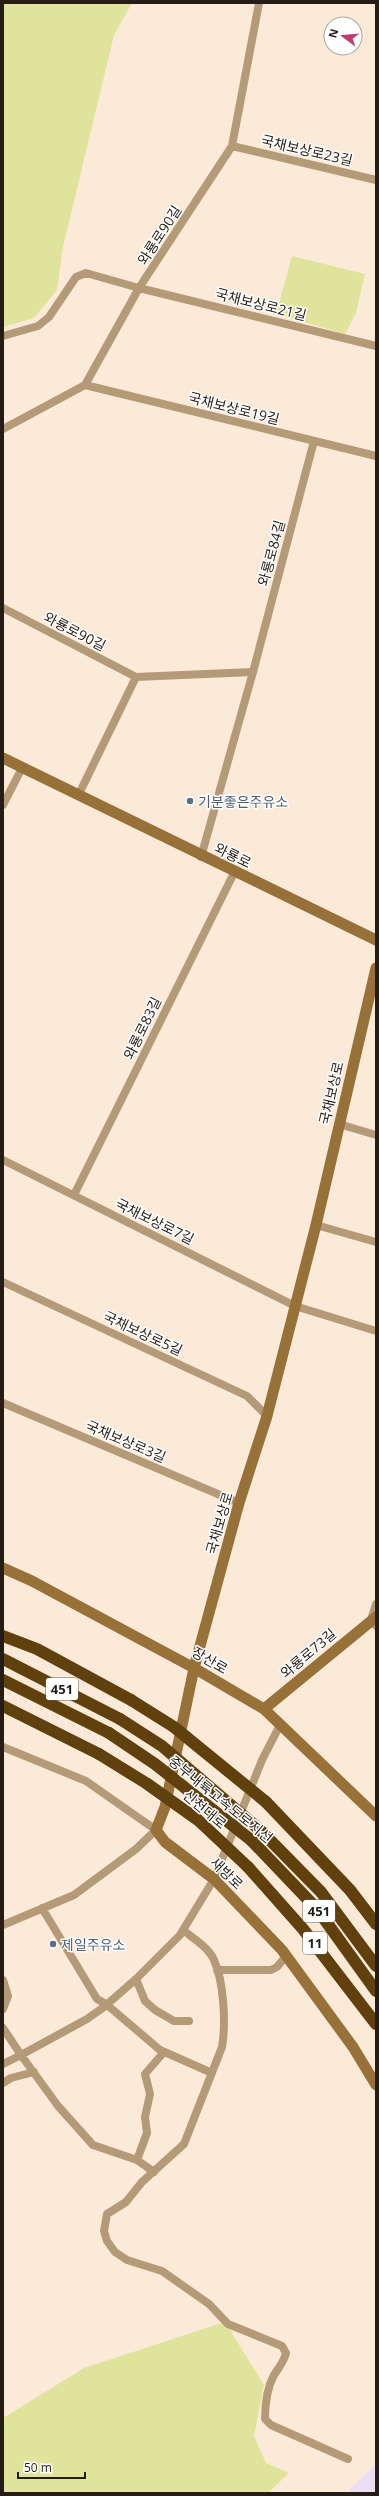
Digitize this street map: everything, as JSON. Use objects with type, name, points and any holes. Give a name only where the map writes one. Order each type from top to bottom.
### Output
[{"type":"highway","points":[[3,1636],[37,1649],[131,1700],[174,1728],[266,1802],[350,1890],[376,1924]]},
{"type":"highway","name":"중부내륙고속도로지선","points":[[3,1659],[120,1719],[162,1746],[261,1831],[321,1892],[376,1966]]},
{"type":"highway","name":"중부내륙고속도로지선","points":[[3,1680],[108,1733],[155,1764],[251,1840],[317,1909],[376,1991]]},
{"type":"highway","name":"신천대로","points":[[3,1706],[99,1754],[146,1783],[198,1820],[248,1867],[303,1929],[376,2024]]},
{"type":"main road","name":"와룡로","points":[[3,758],[201,857],[376,940]]},
{"type":"main road","name":"국채보상로","points":[[156,1830],[165,1807],[194,1668],[239,1503],[267,1416],[316,1225],[376,968]]},
{"type":"main road","name":"장산로","points":[[3,1568],[32,1581],[194,1668],[264,1709],[376,1816]]},
{"type":"main road","name":"와룡로73길","points":[[264,1709],[374,1621]]},
{"type":"main road","name":"새방로","points":[[156,1830],[165,1842],[214,1880],[286,1956],[353,2048],[376,2085]]},
{"type":"street","name":"와룡로90길","points":[[85,386],[139,288],[232,146],[259,3]]},
{"type":"street","name":"국채보상로23길","points":[[232,146],[376,180]]},
{"type":"street","name":"국채보상로21길","points":[[3,336],[38,326],[49,317],[76,277],[86,273],[139,288],[376,346]]},
{"type":"street","points":[[3,429],[85,386]]},
{"type":"street","name":"국채보상로19길","points":[[85,386],[376,456]]},
{"type":"street","name":"와룡로84길","points":[[201,857],[253,672],[314,441]]},
{"type":"street","name":"와룡로90길","points":[[3,608],[136,677]]},
{"type":"street","points":[[78,796],[136,677],[253,672]]},
{"type":"street","points":[[3,805],[22,768]]},
{"type":"street","name":"와룡로83길","points":[[74,1195],[234,872]]},
{"type":"street","points":[[339,1124],[376,1135]]},
{"type":"street","name":"국채보상로7길","points":[[3,1160],[295,1306],[376,1331]]},
{"type":"street","points":[[316,1225],[376,1242]]},
{"type":"street","name":"국채보상로5길","points":[[3,1282],[247,1396],[267,1416]]},
{"type":"street","name":"국채보상로3길","points":[[3,1403],[239,1503]]},
{"type":"street","points":[[374,1621],[376,1604]]},
{"type":"street","points":[[3,2064],[87,2019],[136,1979],[183,1930],[214,1880],[262,1760],[280,1725]]},
{"type":"street","name":"새방로","points":[[3,1747],[86,1781],[156,1830]]},
{"type":"street","points":[[3,1925],[74,1895],[136,1849],[156,1830]]},
{"type":"street","points":[[42,1908],[82,1978],[97,1999],[106,2004],[164,2052],[212,2073]]},
{"type":"street","points":[[183,1930],[200,1943],[214,1959],[221,1988],[224,2036],[222,2047],[184,2144],[154,2172],[126,2202],[107,2214],[104,2231],[107,2241],[115,2252],[127,2260],[162,2270],[194,2292],[228,2324],[282,2346],[286,2353],[284,2361],[274,2374],[268,2389],[265,2419],[271,2425],[348,2459]]},
{"type":"street","points":[[217,1970],[271,1970],[277,1967],[286,1956]]},
{"type":"street","points":[[136,1979],[145,2001],[155,2010],[174,2022],[189,2020]]},
{"type":"street","points":[[3,1980],[8,1996],[3,2009]]},
{"type":"street","points":[[3,2028],[77,2130],[93,2145],[137,2160],[154,2172]]},
{"type":"street","points":[[137,2160],[147,2133],[145,2117],[150,2094],[145,2074],[164,2052]]},
{"type":"street","points":[[3,2083],[11,2078],[34,2072]]},
{"type":"shaded area","points":[[376,2464],[376,2493],[347,2493],[352,2487]]},
{"type":"green space","points":[[3,3],[132,3],[114,35],[63,247],[57,290],[34,318],[3,327]]},
{"type":"green space","points":[[292,256],[365,274],[356,313],[345,334],[276,314]]},
{"type":"green space","points":[[225,2322],[264,2385],[254,2436],[266,2463],[289,2473],[268,2493],[3,2493],[3,2418],[84,2368]]},
{"type":"place","name":"기분좋은주유소","points":[[190,801]]},
{"type":"place","name":"제일주유소","points":[[53,1944]]}]
